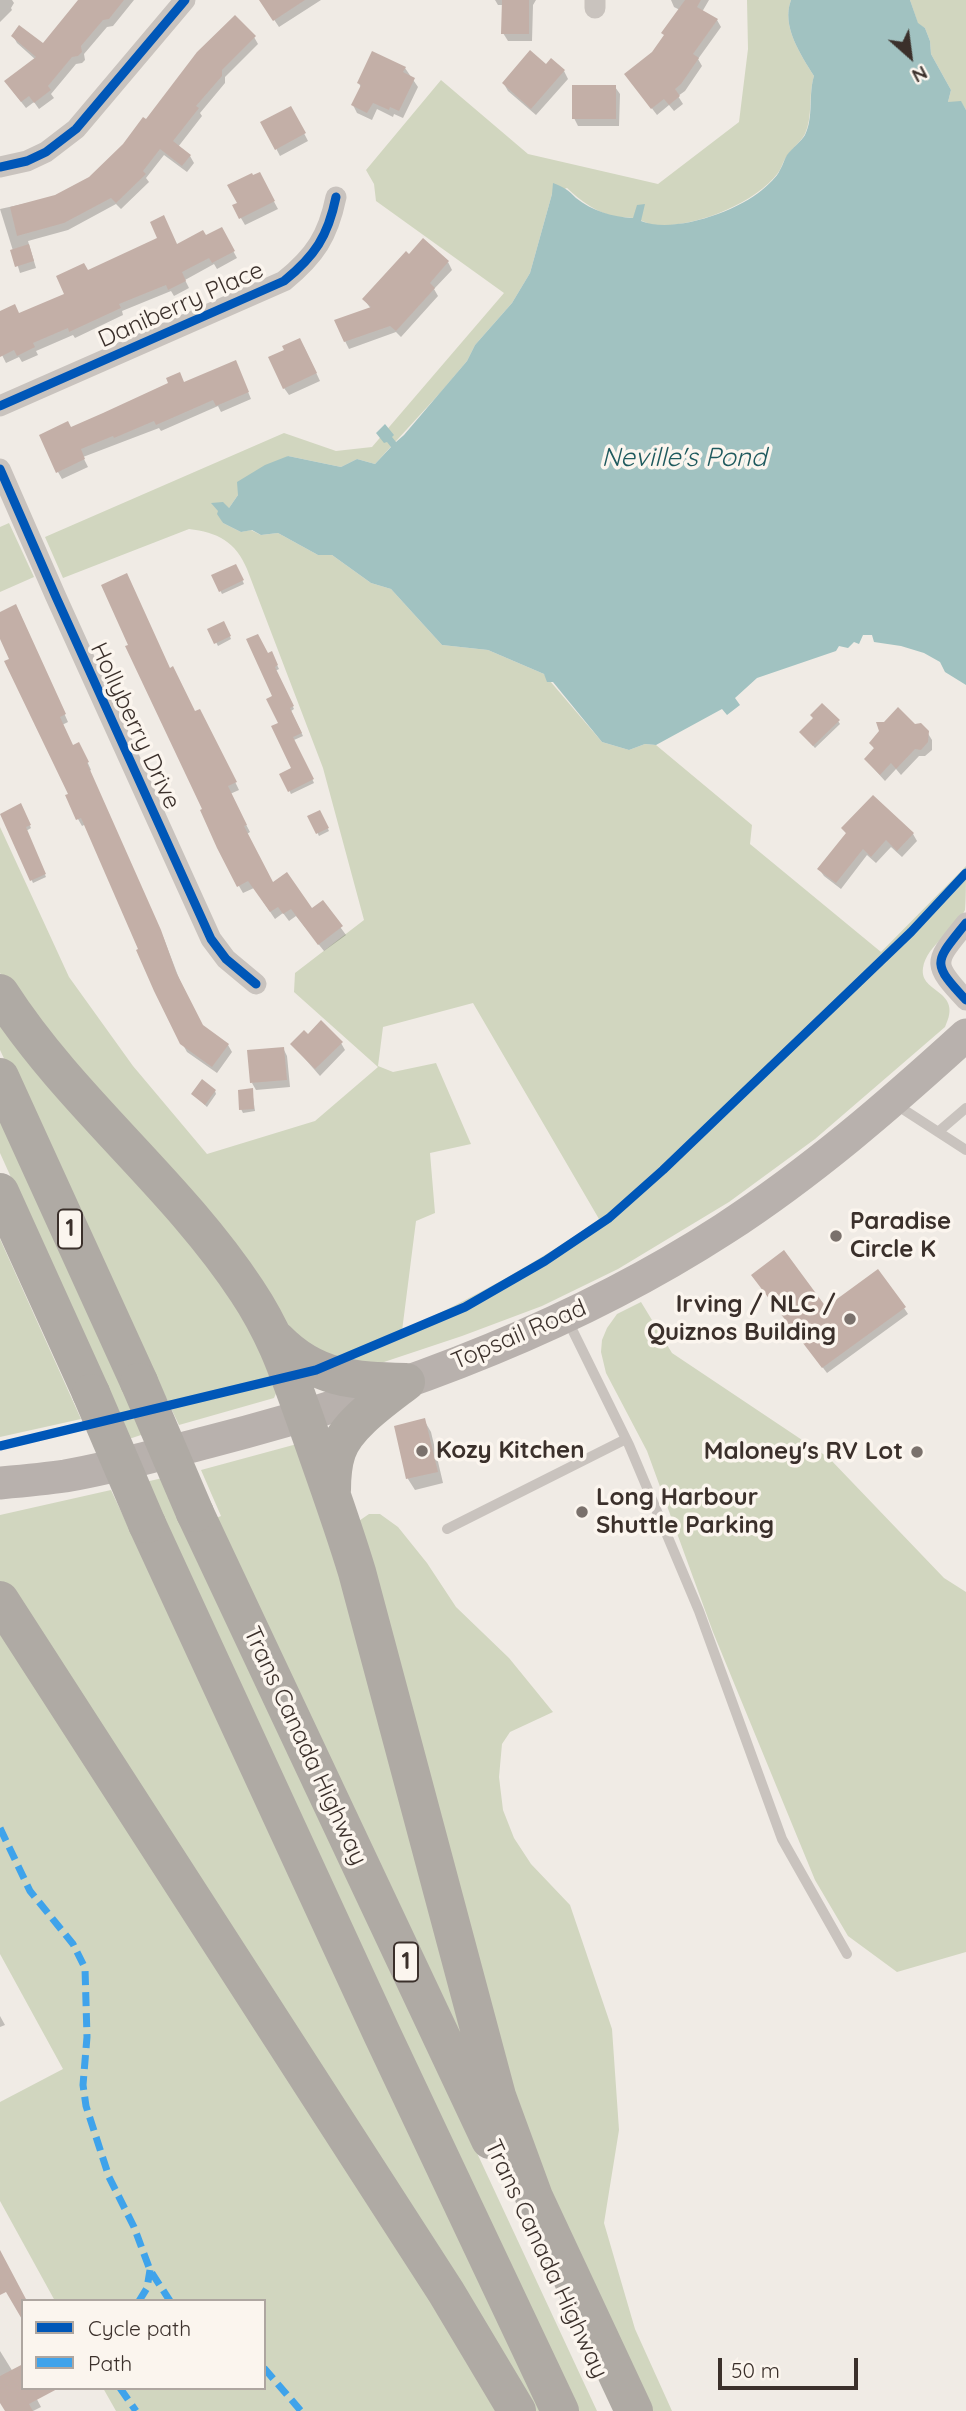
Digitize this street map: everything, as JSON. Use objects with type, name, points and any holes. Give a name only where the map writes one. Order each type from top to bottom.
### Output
[{"type":"highway","points":[[0,993],[56,1070],[164,1188],[219,1254],[246,1288],[277,1340],[332,1490],[361,1585],[497,2096],[534,2197],[634,2411]]},
{"type":"highway","name":"Trans Canada Highway","points":[[0,1077],[139,1382],[195,1513],[617,2411]]},
{"type":"highway","name":"Trans Canada Highway","points":[[0,1192],[147,1524],[382,2034],[560,2411]]},
{"type":"highway","points":[[277,1340],[306,1365],[322,1372],[351,1378],[406,1382]]},
{"type":"highway","points":[[332,1490],[334,1462],[343,1440],[363,1418],[406,1382]]},
{"type":"highway","points":[[0,1600],[446,2292],[517,2411]]},
{"type":"main road","name":"Topsail Road","points":[[0,1483],[65,1476],[303,1415],[406,1382],[565,1317],[618,1292],[724,1229],[823,1160],[966,1035]]},
{"type":"street","points":[[0,167],[27,161],[47,152],[76,130],[185,0]]},
{"type":"street","name":"Daniberry Place","points":[[0,406],[284,281],[318,247],[327,233],[336,197]]},
{"type":"street","name":"Hollyberry Drive","points":[[0,469],[211,939],[226,959],[256,984]]},
{"type":"street","points":[[966,923],[946,948],[940,960],[940,969],[966,1000]]},
{"type":"lane","points":[[892,1102],[966,1150]]},
{"type":"lane","points":[[938,1132],[966,1108]]},
{"type":"lane","points":[[565,1317],[626,1438],[699,1611],[782,1839],[847,1954]]},
{"type":"lane","points":[[447,1529],[626,1438]]},
{"type":"green space","points":[[747,0],[791,0],[790,30],[798,50],[814,76],[809,120],[805,134],[768,184],[754,195],[721,212],[686,223],[669,225],[648,224],[603,213],[567,188],[552,194],[530,273],[512,303],[475,345],[467,361],[440,393],[375,464],[357,459],[341,467],[288,456],[238,495],[229,508],[218,511],[223,523],[241,532],[251,530],[261,535],[278,533],[318,555],[332,555],[371,583],[391,589],[442,645],[488,650],[544,674],[602,742],[629,750],[645,744],[656,745],[752,825],[750,844],[881,952],[966,866],[965,910],[930,952],[923,968],[927,983],[945,998],[949,1005],[949,1015],[945,1027],[815,1139],[729,1202],[618,1269],[542,1306],[363,1369],[316,1359],[32,1022],[0,973],[0,827],[69,977],[133,1066],[207,1154],[315,1121],[378,1067],[294,992],[295,973],[364,920],[323,768],[247,569],[231,545],[217,536],[189,529],[63,578],[45,537],[284,433],[336,451],[372,447],[504,293],[376,201],[374,184],[366,170],[441,80],[528,154],[658,184],[739,122],[748,49]],"holes":[[[473,1003],[599,1219],[504,1280],[402,1331],[416,1221],[435,1213],[430,1153],[471,1144],[436,1063],[393,1072],[378,1066],[383,1027]]]},
{"type":"green space","points":[[910,0],[966,0],[966,110],[961,102],[948,102],[951,90],[931,54],[925,28],[918,24]]},
{"type":"green space","points":[[9,523],[34,577],[0,592],[0,527]]},
{"type":"green space","points":[[0,1005],[222,1269],[278,1389],[274,1398],[179,1425],[0,1050]]},
{"type":"green space","points":[[0,1115],[144,1434],[129,1439],[0,1153]]},
{"type":"green space","points":[[0,1239],[81,1419],[0,1437]]},
{"type":"green space","points":[[641,1302],[672,1353],[829,1458],[944,1578],[966,1592],[966,1952],[897,1972],[848,1936],[815,1880],[713,1632],[647,1451],[606,1373],[601,1352],[607,1328],[617,1314]]},
{"type":"green space","points":[[297,1444],[303,1447],[498,2122],[216,1518],[221,1516],[201,1470]]},
{"type":"green space","points":[[163,1478],[597,2411],[576,2411],[145,1482]]},
{"type":"green space","points":[[111,1490],[541,2411],[525,2411],[0,1588],[0,1515]]},
{"type":"green space","points":[[369,1514],[380,1514],[398,1527],[427,1563],[456,1607],[509,1658],[553,1712],[510,1732],[502,1744],[499,1777],[503,1810],[514,1838],[531,1864],[570,1905],[612,2029],[619,2130],[604,2223],[635,2329],[672,2411],[651,2411],[524,2148],[353,1525]]},
{"type":"green space","points":[[0,1613],[509,2411],[116,2411],[104,2390],[266,2390],[266,2299],[54,2299],[0,2201],[0,2102],[63,2069],[0,1954]]},
{"type":"water","name":"Neville's Pond","points":[[791,0],[910,0],[918,23],[925,28],[931,54],[951,90],[948,102],[961,101],[966,110],[966,685],[945,672],[940,662],[924,653],[874,642],[872,635],[863,635],[859,644],[854,642],[848,648],[839,646],[836,651],[757,678],[735,698],[740,705],[727,715],[722,709],[656,745],[645,744],[629,750],[602,742],[553,682],[547,682],[544,674],[488,650],[442,645],[391,589],[371,583],[332,555],[318,555],[278,533],[261,535],[252,530],[241,532],[223,523],[211,503],[223,502],[229,508],[238,495],[237,482],[265,465],[288,456],[341,467],[357,459],[375,464],[391,447],[376,433],[385,424],[396,442],[404,435],[467,361],[475,345],[512,303],[530,273],[553,183],[596,210],[610,215],[633,218],[637,205],[645,204],[641,221],[670,225],[721,213],[751,198],[767,186],[779,173],[787,155],[805,135],[809,121],[814,76],[798,50],[790,30]]},
{"type":"building","points":[[78,0],[124,0],[81,46],[82,52],[72,57],[48,86],[51,90],[34,103],[29,96],[21,102],[4,81],[36,57],[11,36],[19,25],[43,43]]},
{"type":"building","points":[[259,0],[305,0],[273,21]]},
{"type":"building","points":[[502,0],[529,0],[529,34],[501,34]]},
{"type":"building","points":[[685,0],[701,0],[697,7],[718,19],[693,54],[699,58],[675,89],[680,96],[669,105],[664,99],[651,109],[624,74],[652,52],[664,35],[661,33]]},
{"type":"building","points":[[235,15],[256,36],[222,70],[222,76],[196,106],[199,108],[173,141],[191,155],[182,166],[160,149],[143,171],[146,174],[116,203],[111,198],[64,223],[17,236],[10,207],[55,195],[89,177],[123,144],[143,117],[146,119],[197,52]]},
{"type":"building","points":[[530,50],[546,64],[551,58],[565,70],[531,109],[502,83]]},
{"type":"building","points":[[372,51],[406,67],[403,72],[415,78],[399,111],[373,103],[367,113],[351,105],[361,85],[357,83]]},
{"type":"building","points":[[572,85],[616,85],[616,119],[572,119]]},
{"type":"building","points":[[291,106],[306,133],[275,150],[260,122]]},
{"type":"building","points":[[260,172],[275,201],[239,219],[232,205],[237,203],[227,185]]},
{"type":"building","points":[[164,215],[177,244],[203,230],[206,235],[222,227],[235,251],[212,263],[209,258],[182,272],[186,281],[168,290],[166,285],[119,304],[121,308],[69,332],[68,328],[33,343],[35,347],[17,356],[14,350],[0,357],[0,311],[15,304],[19,313],[64,294],[56,276],[84,263],[88,270],[157,238],[150,222]]},
{"type":"building","points":[[423,238],[449,261],[430,283],[435,288],[396,331],[390,326],[344,342],[334,320],[371,307],[362,299],[406,251],[409,254]]},
{"type":"building","points":[[29,244],[34,261],[15,267],[10,250]]},
{"type":"building","points":[[300,338],[317,373],[283,389],[268,357],[284,350],[282,346]]},
{"type":"building","points":[[236,360],[249,392],[216,406],[213,400],[156,425],[154,421],[81,449],[85,459],[56,473],[39,435],[68,421],[71,427],[103,413],[168,383],[166,378],[180,372],[184,382]]},
{"type":"building","points":[[236,564],[244,580],[219,592],[211,575]]},
{"type":"building","points":[[127,573],[170,668],[173,666],[195,711],[200,709],[237,782],[228,786],[247,825],[244,826],[273,882],[287,872],[312,908],[323,900],[343,926],[318,945],[291,909],[283,914],[278,907],[270,912],[248,881],[237,887],[125,646],[128,645],[101,585]]},
{"type":"building","points":[[16,604],[66,714],[60,717],[73,745],[79,742],[89,762],[87,763],[161,930],[176,972],[203,1025],[229,1044],[212,1067],[180,1044],[136,950],[138,949],[81,818],[76,820],[65,795],[68,794],[4,661],[9,659],[0,639],[0,612]]},
{"type":"building","points":[[224,621],[231,636],[214,644],[207,629]]},
{"type":"building","points":[[258,634],[268,653],[272,651],[278,665],[275,667],[294,706],[290,708],[302,733],[293,737],[314,779],[288,792],[279,774],[291,768],[271,726],[278,723],[266,699],[272,696],[246,639]]},
{"type":"building","points":[[822,703],[840,720],[813,746],[799,732],[813,718],[810,715]]},
{"type":"building","points":[[898,707],[915,724],[921,723],[929,731],[928,742],[921,750],[915,749],[896,769],[891,763],[880,775],[864,759],[874,748],[869,743],[879,731],[876,722],[884,722]]},
{"type":"building","points":[[873,795],[914,833],[897,851],[886,840],[871,857],[863,849],[836,883],[817,869],[846,833],[841,828]]},
{"type":"building","points":[[21,803],[31,825],[26,827],[46,874],[30,881],[0,814]]},
{"type":"building","points":[[320,810],[329,828],[316,834],[307,816]]},
{"type":"building","points":[[321,1020],[343,1042],[315,1069],[290,1044],[304,1030],[308,1034]]},
{"type":"building","points":[[284,1047],[287,1080],[250,1083],[247,1050]]},
{"type":"building","points":[[202,1079],[216,1090],[205,1105],[191,1094]]},
{"type":"building","points":[[253,1088],[254,1109],[239,1110],[238,1090]]},
{"type":"building","name":"Irving / NLC / Quiznos Building","points":[[784,1250],[826,1307],[878,1269],[906,1307],[822,1368],[751,1275]]},
{"type":"building","points":[[425,1418],[438,1472],[406,1479],[394,1426]]},
{"type":"building","points":[[0,2250],[26,2299],[21,2299],[21,2318],[6,2292],[0,2295]]},
{"type":"building","points":[[21,2365],[21,2390],[55,2390],[29,2404],[33,2411],[5,2411],[0,2403],[0,2376]]},
{"type":"marked path","points":[[0,1828],[30,1891],[73,1944],[85,1968],[87,2037],[83,2085],[86,2106],[109,2177],[134,2227],[150,2270],[169,2299]]},
{"type":"marked path","points":[[140,2299],[147,2288],[150,2270]]},
{"type":"marked path","points":[[266,2370],[301,2411]]},
{"type":"marked path","points":[[121,2390],[136,2411]]},
{"type":"cycle path","points":[[0,167],[27,161],[46,152],[76,129],[185,0]]},
{"type":"cycle path","points":[[0,406],[284,281],[304,263],[319,244],[329,223],[336,197]]},
{"type":"cycle path","points":[[0,469],[211,939],[226,959],[256,984]]},
{"type":"cycle path","points":[[0,1446],[316,1370],[465,1307],[545,1261],[609,1218],[663,1170],[911,932],[966,873]]},
{"type":"cycle path","points":[[966,923],[948,946],[941,962],[946,977],[966,1000]]},
{"type":"place","name":"Paradise Circle K","points":[[836,1236]]},
{"type":"place","name":"Irving / NLC / Quiznos Building","points":[[850,1319]]},
{"type":"place","name":"Kozy Kitchen","points":[[422,1451]]},
{"type":"place","name":"Maloney's RV Lot","points":[[917,1452]]},
{"type":"place","name":"Long Harbour Shuttle Parking","points":[[582,1512]]}]
